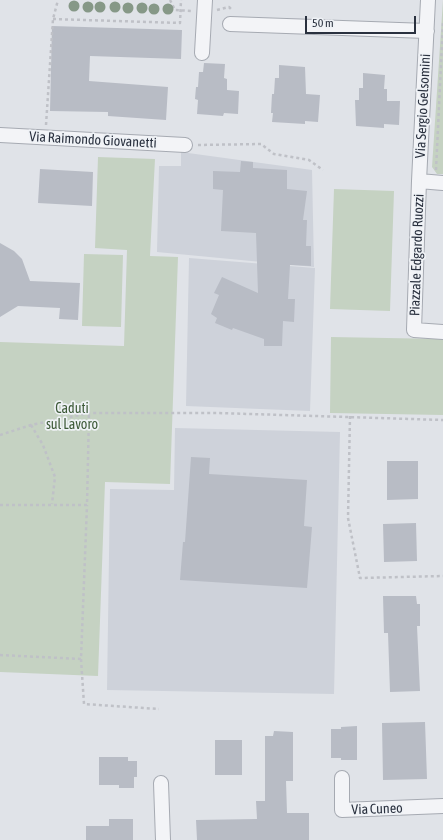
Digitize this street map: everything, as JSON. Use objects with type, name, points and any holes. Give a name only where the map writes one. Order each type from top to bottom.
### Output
[{"type":"street","name":"Via Sergio Gelsomini","points":[[419,181],[428,0]]},
{"type":"street","points":[[202,53],[204,6]]},
{"type":"street","points":[[230,24],[427,31]]},
{"type":"street","name":"Via Raimondo Giovanetti","points":[[0,135],[185,145]]},
{"type":"street","points":[[419,181],[439,183]]},
{"type":"street","name":"Piazzale Edgardo Ruozzi","points":[[419,181],[414,330],[443,332]]},
{"type":"street","name":"Via Cuneo","points":[[342,778],[342,810],[443,806]]},
{"type":"street","points":[[161,783],[163,840]]},
{"type":"path","points":[[45,138],[53,19],[58,0]]},
{"type":"path","points":[[170,0],[175,10],[181,11],[204,6]]},
{"type":"path","points":[[53,19],[180,23],[181,0]]},
{"type":"path","points":[[439,183],[443,22]]},
{"type":"path","points":[[185,145],[261,144],[274,154],[309,160],[323,170]]},
{"type":"path","points":[[89,413],[81,659],[84,704],[159,709]]},
{"type":"path","points":[[0,436],[31,425],[89,413],[218,413],[443,420]]},
{"type":"path","points":[[350,416],[348,518],[360,578],[443,576]]},
{"type":"path","points":[[31,425],[43,445],[55,477],[52,504]]},
{"type":"path","points":[[0,505],[87,504]]},
{"type":"path","points":[[0,655],[81,659]]},
{"type":"shaded area","points":[[181,152],[312,170],[314,267],[157,252],[159,166],[181,166]]},
{"type":"shaded area","points":[[189,258],[315,268],[310,411],[186,406]]},
{"type":"shaded area","points":[[175,428],[340,432],[334,694],[107,690],[110,489],[174,490]]},
{"type":"green space","points":[[443,0],[443,174],[437,174],[432,167]]},
{"type":"green space","name":"Caduti sul Lavoro","points":[[98,157],[155,159],[150,256],[178,257],[170,484],[105,482],[98,676],[0,672],[0,342],[124,346],[127,250],[95,248]]},
{"type":"green space","points":[[334,189],[394,191],[390,311],[330,309]]},
{"type":"green space","points":[[84,254],[123,255],[121,327],[82,326]]},
{"type":"green space","points":[[331,337],[443,339],[443,415],[330,413]]},
{"type":"building","points":[[52,26],[182,30],[181,59],[90,56],[89,81],[168,87],[166,120],[108,116],[108,112],[50,111]]},
{"type":"building","points":[[204,63],[225,64],[224,78],[227,79],[227,90],[239,91],[238,114],[224,113],[223,116],[197,114],[198,100],[195,99],[196,87],[198,87],[199,72],[203,72]]},
{"type":"building","points":[[279,65],[305,67],[306,94],[320,95],[318,122],[305,121],[305,124],[272,122],[272,94],[274,94],[275,78],[279,78]]},
{"type":"building","points":[[363,73],[385,75],[384,89],[387,89],[387,101],[400,101],[399,125],[384,124],[384,128],[356,126],[355,100],[359,100],[359,88],[363,88]]},
{"type":"building","points":[[241,161],[253,162],[253,168],[287,170],[287,189],[307,191],[303,220],[307,220],[306,246],[311,246],[311,266],[290,265],[288,299],[295,299],[294,322],[283,321],[282,346],[264,346],[264,339],[233,328],[232,330],[215,323],[217,318],[211,314],[219,295],[214,293],[222,277],[258,293],[256,233],[221,231],[223,190],[213,189],[213,171],[240,172]]},
{"type":"building","points":[[40,169],[93,172],[92,206],[38,203]]},
{"type":"building","points":[[0,243],[14,251],[22,259],[30,281],[80,283],[78,320],[59,319],[60,308],[18,306],[0,317]]},
{"type":"building","points":[[191,457],[210,458],[209,474],[307,480],[304,526],[312,527],[307,588],[180,580],[183,542],[185,542]]},
{"type":"building","points":[[387,461],[418,461],[418,499],[387,500]]},
{"type":"building","points":[[416,523],[417,561],[384,562],[383,524]]},
{"type":"building","points":[[383,596],[416,596],[417,604],[420,604],[420,626],[417,626],[420,691],[390,692],[388,633],[384,633]]},
{"type":"building","points":[[425,722],[427,779],[383,780],[382,723]]},
{"type":"building","points":[[357,726],[357,760],[341,760],[341,758],[331,758],[331,729]]},
{"type":"building","points":[[274,731],[293,732],[293,781],[286,781],[287,813],[309,813],[309,840],[197,840],[196,820],[257,819],[256,801],[265,801],[265,736],[273,736]]},
{"type":"building","points":[[215,740],[242,740],[242,775],[215,775]]},
{"type":"building","points":[[99,757],[128,757],[128,761],[137,761],[137,777],[134,777],[134,788],[119,788],[119,785],[99,785]]},
{"type":"building","points":[[109,819],[133,819],[133,840],[86,840],[86,826],[109,826]]}]
